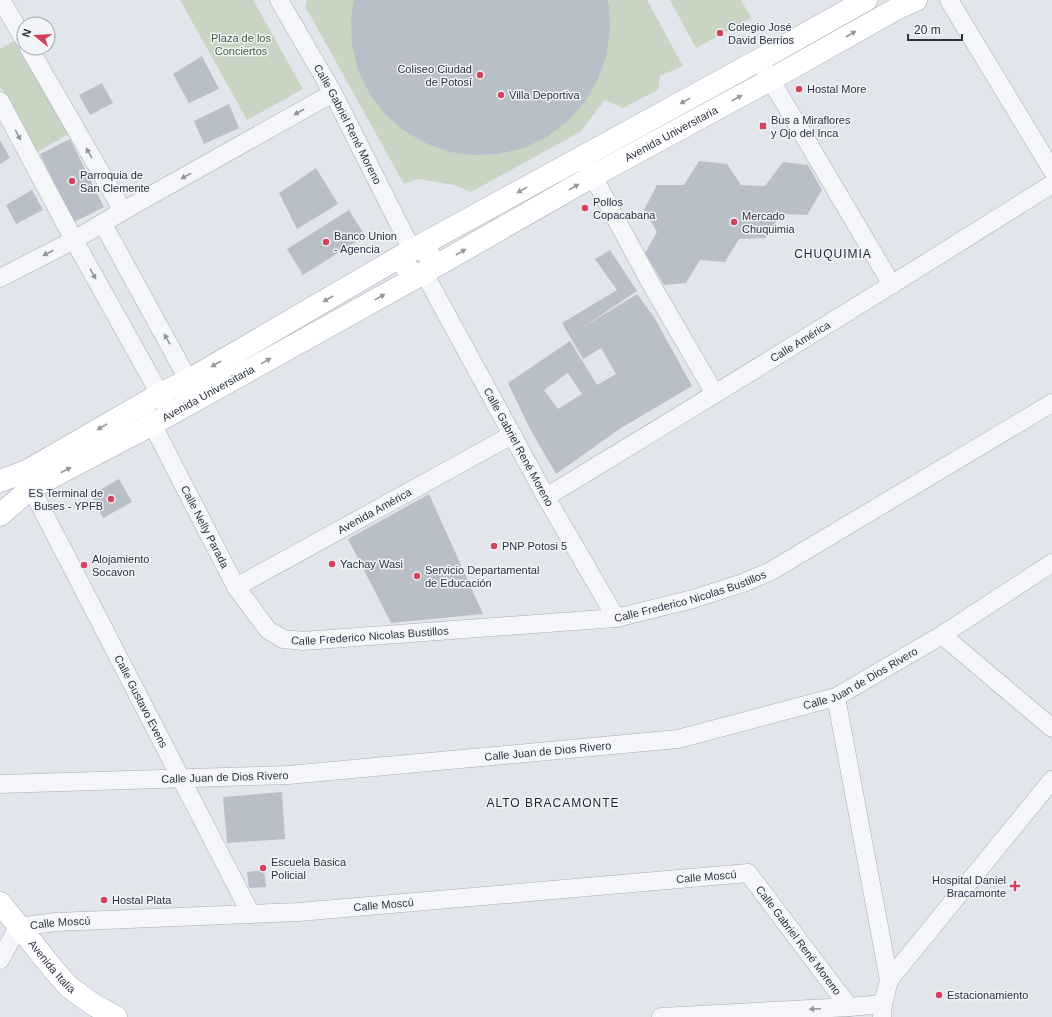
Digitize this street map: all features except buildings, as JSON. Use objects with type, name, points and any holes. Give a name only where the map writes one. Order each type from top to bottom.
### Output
[{"type":"main road","name":"Avenida Universitaria","points":[[0,481],[29,479],[151,425],[171,414],[194,389],[412,250],[866,0]]},
{"type":"main road","name":"Avenida Universitaria","points":[[0,515],[29,479],[151,399],[194,389],[424,273],[593,176],[770,80],[898,8],[916,0]]},
{"type":"main road","points":[[412,250],[418,248],[423,249],[429,255],[431,263],[424,273]]},
{"type":"main road","points":[[0,491],[29,479]]},
{"type":"main road","points":[[0,500],[29,479]]},
{"type":"main road","name":"Avenida Italia","points":[[0,903],[54,970],[92,1011],[116,1017]]},
{"type":"street","points":[[1,0],[16,26]]},
{"type":"street","name":"Calle Gabriel René Moreno","points":[[279,0],[333,93],[412,250]]},
{"type":"street","points":[[949,0],[1052,170]]},
{"type":"street","points":[[34,56],[123,211]]},
{"type":"street","points":[[759,60],[892,285]]},
{"type":"street","points":[[0,278],[103,224],[123,211],[333,93]]},
{"type":"street","points":[[0,101],[74,240],[151,399],[171,414]]},
{"type":"street","points":[[582,157],[651,284],[715,394]]},
{"type":"street","name":"Calle América","points":[[546,497],[892,285],[1052,184]]},
{"type":"street","points":[[103,224],[194,389]]},
{"type":"street","name":"Calle Gabriel René Moreno","points":[[424,273],[546,497],[616,618]]},
{"type":"street","name":"Calle Nelly Parada","points":[[151,399],[151,425],[236,587],[268,630],[282,639]]},
{"type":"street","name":"Calle Frederico Nicolas Bustillos","points":[[282,639],[303,641],[616,618],[743,583],[770,572],[1052,403]]},
{"type":"street","name":"Avenida América","points":[[236,587],[512,435]]},
{"type":"street","name":"Calle Gustavo Evens","points":[[29,479],[251,914]]},
{"type":"street","name":"Calle Juan de Dios Rivero","points":[[0,784],[288,775],[678,739],[836,697],[942,635],[1052,563]]},
{"type":"street","points":[[942,635],[1052,728]]},
{"type":"street","points":[[661,1017],[850,1007],[883,1010],[890,980],[836,697]]},
{"type":"street","points":[[890,980],[1052,780]]},
{"type":"street","name":"Calle Gabriel René Moreno","points":[[748,873],[850,1007]]},
{"type":"street","name":"Calle Moscú","points":[[18,927],[56,922],[307,911],[748,873]]},
{"type":"street","points":[[0,960],[18,927]]},
{"type":"green space","name":"Plaza de los Conciertos","points":[[180,0],[253,0],[303,89],[247,120]]},
{"type":"green space","name":"Villa Deportiva","points":[[307,0],[647,0],[683,66],[660,76],[658,90],[623,108],[605,100],[580,132],[471,192],[454,185],[418,179],[404,184],[305,6]]},
{"type":"green space","points":[[670,0],[741,0],[751,18],[696,48]]},
{"type":"green space","points":[[16,40],[16,56],[27,56],[70,133],[36,153],[0,86],[0,49]]},
{"type":"place","name":"Colegio José David Berrios","points":[[720,33]]},
{"type":"place","name":"Coliseo Ciudad de Potosí","points":[[480,75]]},
{"type":"place","name":"Hostal More","points":[[799,89]]},
{"type":"place","name":"Villa Deportiva","points":[[501,95]]},
{"type":"place","name":"Bus a Miraflores y Ojo del Inca","points":[[763,126]]},
{"type":"place","name":"Parroquia de San Clemente","points":[[72,181]]},
{"type":"place","name":"Pollos Copacabana","points":[[585,208]]},
{"type":"place","name":"Mercado Chuquimia","points":[[734,222]]},
{"type":"place","name":"Banco Union - Agencia","points":[[326,242]]},
{"type":"place","name":"ES Terminal de Buses - YPFB","points":[[111,499]]},
{"type":"place","name":"PNP Potosi 5","points":[[494,546]]},
{"type":"place","name":"Yachay Wasi","points":[[332,564]]},
{"type":"place","name":"Alojamiento Socavon","points":[[84,565]]},
{"type":"place","name":"Servicio Departamental de Educación","points":[[417,576]]},
{"type":"place","name":"Escuela Basica Policial","points":[[263,868]]},
{"type":"place","name":"Hospital Daniel Bracamonte","points":[[1015,886]]},
{"type":"place","name":"Hostal Plata","points":[[104,900]]},
{"type":"place","name":"Estacionamiento","points":[[939,995]]},
{"type":"district","name":"CHUQUIMIA","points":[[833,254]]},
{"type":"district","name":"ALTO BRACAMONTE","points":[[553,803]]}]
